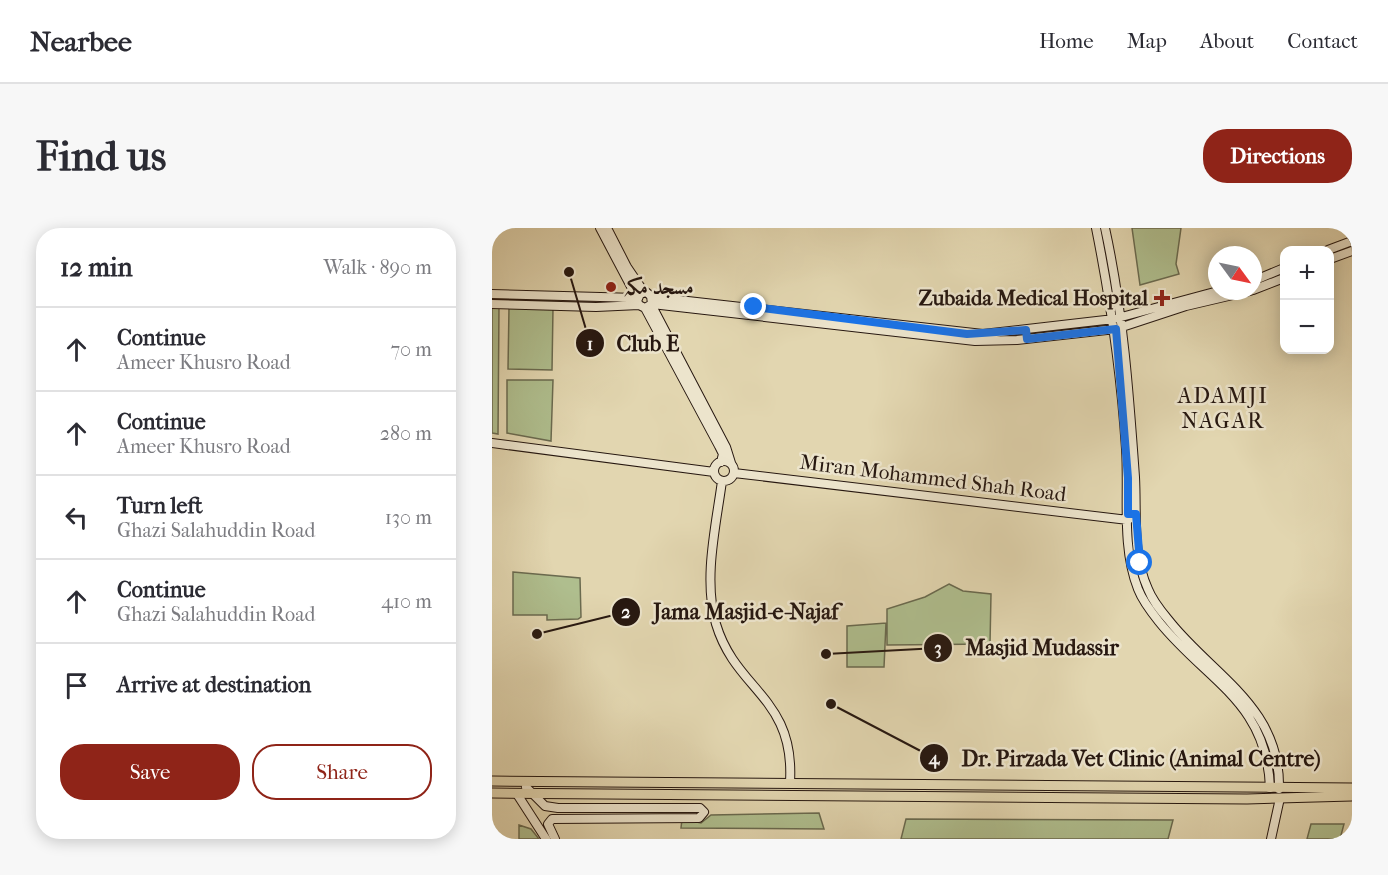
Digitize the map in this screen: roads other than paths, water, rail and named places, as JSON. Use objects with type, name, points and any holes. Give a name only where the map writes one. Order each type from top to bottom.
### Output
[{"type":"highway","points":[[492,781],[790,782],[1276,792],[1352,796]]},
{"type":"highway","points":[[492,781],[524,792]]},
{"type":"highway","points":[[492,793],[1276,792],[1352,788]]},
{"type":"street","points":[[600,228],[646,301],[723,454],[714,472]]},
{"type":"street","points":[[607,228],[726,447],[734,473],[731,479],[722,481],[714,472]]},
{"type":"street","points":[[1096,228],[1118,318]]},
{"type":"street","points":[[1105,228],[1119,328],[1131,519],[1131,564],[1138,590],[1146,604],[1177,642],[1214,676],[1247,713],[1265,748],[1276,792],[1271,839]]},
{"type":"street","points":[[1334,248],[1352,242]]},
{"type":"street","points":[[1334,257],[1352,251]]},
{"type":"street","points":[[1262,277],[1280,270]]},
{"type":"street","points":[[1262,287],[1280,280]]},
{"type":"street","points":[[492,294],[646,301],[967,334],[1026,330],[1118,318],[1208,294]]},
{"type":"street","points":[[492,304],[596,307],[646,301],[975,342],[1027,339],[1119,328],[1212,300]]},
{"type":"street","points":[[1026,330],[1027,339]]},
{"type":"street","points":[[492,443],[714,472]]},
{"type":"street","points":[[721,462],[730,463]]},
{"type":"street","name":"Miran Mohammed Shah Road","points":[[734,473],[1131,519]]},
{"type":"street","points":[[722,481],[712,564],[712,597],[716,622],[728,652],[783,725],[790,755],[790,782]]},
{"type":"street","points":[[524,792],[546,839]]},
{"type":"street","points":[[524,792],[545,806],[558,808],[700,808],[704,812],[699,818],[552,819],[548,824],[555,839]]},
{"type":"place","name":"Club E","points":[[569,272]]},
{"type":"place","name":"مسجد مکہ","points":[[611,287]]},
{"type":"place","name":"Zubaida Medical Hospital","points":[[1162,298]]},
{"type":"place","name":"Jama Masjid-e-Najaf","points":[[537,634]]},
{"type":"place","name":"Masjid Mudassir","points":[[826,654]]},
{"type":"place","name":"Dr. Pirzada Vet Clinic (Animal Centre)","points":[[831,704]]},
{"type":"district","name":"ADAMJI NAGAR","points":[[1223,408]]}]
